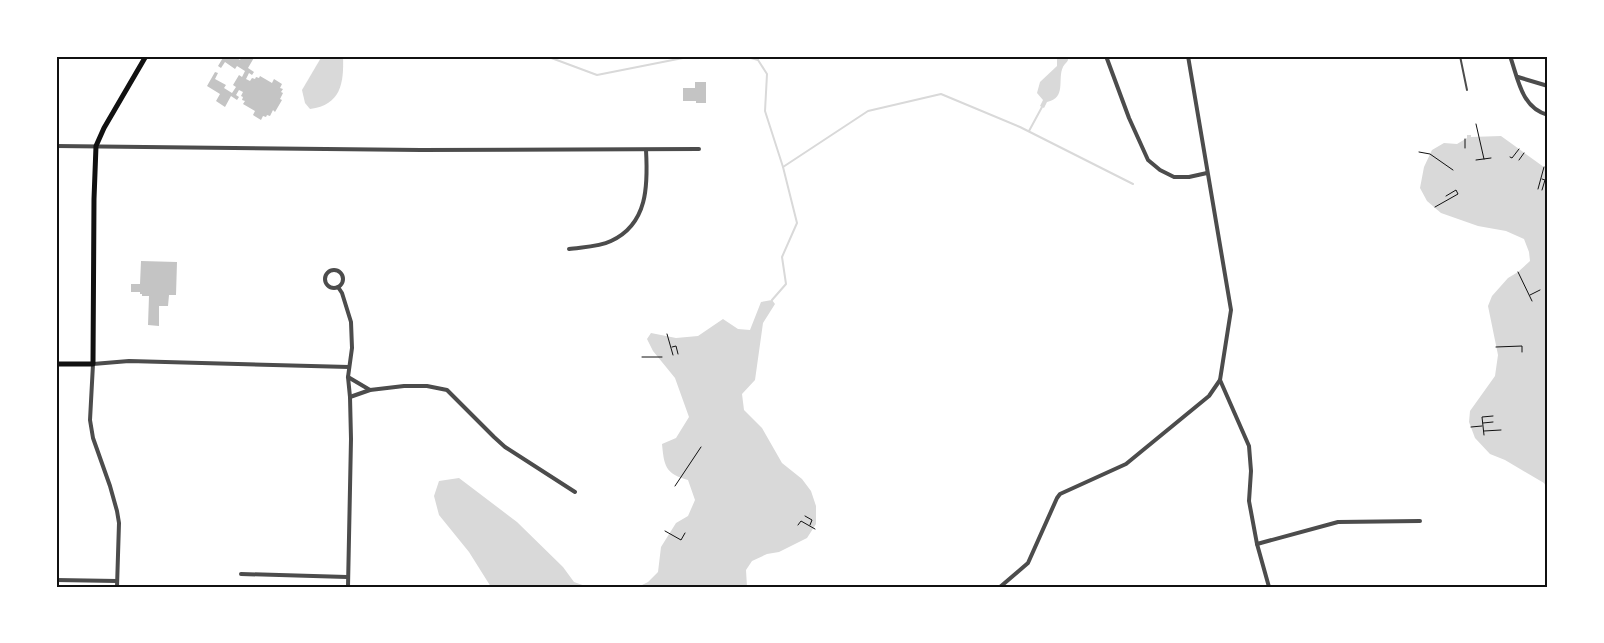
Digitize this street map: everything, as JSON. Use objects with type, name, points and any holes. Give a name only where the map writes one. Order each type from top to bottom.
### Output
[{"type":"main road","points":[[56,364],[93,364],[96,146],[104,128],[146,56]]},
{"type":"street","points":[[1106,56],[1129,118],[1148,160],[1160,170],[1174,177],[1189,177],[1207,173]]},
{"type":"street","points":[[1188,56],[1231,310],[1220,370],[1220,380],[1248,446],[1252,471],[1249,501],[1257,544],[1269,587]]},
{"type":"street","points":[[1510,56],[1519,85],[1529,104],[1548,116]]},
{"type":"street","points":[[1518,77],[1548,86]]},
{"type":"street","points":[[56,146],[421,150],[699,149]]},
{"type":"street","points":[[569,249],[610,242],[621,235],[634,222],[647,190],[646,150]]},
{"type":"street","points":[[336,271],[342,275],[342,281],[338,287],[332,288],[326,283],[326,277],[330,272],[336,271]]},
{"type":"street","points":[[338,287],[342,293],[351,322],[352,348],[348,366],[350,397],[348,587]]},
{"type":"street","points":[[117,587],[119,523],[110,486],[93,438],[90,420],[93,364],[129,361],[348,366]]},
{"type":"street","points":[[348,377],[370,390]]},
{"type":"street","points":[[1000,587],[1028,563],[1060,494],[1126,464],[1209,396],[1220,380]]},
{"type":"street","points":[[350,397],[370,390],[404,386],[427,386],[447,390],[505,447],[575,492]]},
{"type":"street","points":[[1257,544],[1338,522],[1420,521]]},
{"type":"street","points":[[241,574],[347,577]]},
{"type":"street","points":[[56,580],[117,581]]},
{"type":"lane","points":[[1460,56],[1467,90]]},
{"type":"path","points":[[1476,124],[1484,159]]},
{"type":"path","points":[[1465,139],[1466,148]]},
{"type":"path","points":[[1510,157],[1512,158],[1519,149]]},
{"type":"path","points":[[1419,152],[1430,154],[1453,170]]},
{"type":"path","points":[[1519,160],[1524,153]]},
{"type":"path","points":[[1476,160],[1491,158]]},
{"type":"path","points":[[1538,188],[1544,167]]},
{"type":"path","points":[[1541,179],[1545,180],[1542,190]]},
{"type":"path","points":[[1435,207],[1458,194],[1456,190],[1446,196]]},
{"type":"path","points":[[1518,272],[1532,301]]},
{"type":"path","points":[[1530,295],[1540,290]]},
{"type":"path","points":[[667,334],[673,355]]},
{"type":"path","points":[[671,347],[676,346],[678,354]]},
{"type":"path","points":[[1496,347],[1522,346],[1522,352]]},
{"type":"path","points":[[642,357],[662,357]]},
{"type":"path","points":[[1484,436],[1482,417],[1493,416]]},
{"type":"path","points":[[1483,423],[1493,422]]},
{"type":"path","points":[[1471,427],[1483,426]]},
{"type":"path","points":[[1484,431],[1501,430]]},
{"type":"path","points":[[675,486],[701,447]]},
{"type":"path","points":[[805,516],[812,520],[809,525]]},
{"type":"path","points":[[798,525],[801,520],[815,529]]},
{"type":"path","points":[[665,531],[681,540],[685,534]]},
{"type":"shaded area","points":[[322,56],[343,56],[341,84],[334,98],[328,103],[310,109],[305,103],[302,90]]},
{"type":"shaded area","points":[[1057,56],[1068,56],[1068,60],[1061,72],[1060,88],[1057,97],[1047,102],[1044,108],[1040,106],[1043,100],[1037,93],[1040,82],[1057,66]]},
{"type":"shaded area","points":[[1467,135],[1471,135],[1471,137],[1501,136],[1548,170],[1548,490],[1544,483],[1505,460],[1490,454],[1475,438],[1469,422],[1470,411],[1495,376],[1498,355],[1488,306],[1492,296],[1508,278],[1530,261],[1524,239],[1506,231],[1478,226],[1441,213],[1427,201],[1420,188],[1424,167],[1432,150],[1444,143],[1457,144],[1467,138]]},
{"type":"shaded area","points":[[772,300],[775,304],[763,323],[755,380],[742,394],[744,410],[762,428],[782,463],[802,479],[811,491],[816,506],[816,524],[807,538],[779,552],[767,554],[752,561],[746,570],[747,587],[638,587],[648,582],[658,572],[661,547],[676,523],[688,516],[695,500],[688,480],[670,472],[665,463],[662,444],[676,438],[689,417],[675,378],[653,351],[647,339],[651,333],[676,338],[698,336],[723,319],[738,329],[750,330],[761,302]]},
{"type":"shaded area","points":[[459,478],[517,522],[563,567],[574,582],[588,587],[491,587],[469,552],[439,515],[434,496],[439,481]]},
{"type":"building","points":[[224,56],[234,56],[240,60],[242,56],[255,56],[248,68],[254,72],[252,75],[249,73],[246,79],[250,81],[252,78],[259,78],[260,76],[272,83],[274,79],[282,84],[280,88],[283,89],[281,92],[283,93],[280,99],[282,100],[275,112],[273,110],[270,116],[263,116],[261,120],[253,115],[255,111],[243,104],[245,101],[242,100],[243,97],[241,96],[243,92],[239,90],[236,95],[239,97],[237,100],[231,96],[225,107],[216,101],[220,94],[207,86],[215,72],[218,73],[215,79],[226,85],[224,88],[232,93],[236,87],[233,85],[239,75],[242,77],[245,71],[237,66],[235,69],[225,62],[221,68],[218,66]]},
{"type":"building","points":[[695,82],[706,82],[706,103],[683,101],[683,88],[695,88]]},
{"type":"building","points":[[141,261],[177,262],[176,295],[169,295],[168,306],[159,306],[159,326],[148,325],[149,296],[142,296],[140,292],[131,292],[131,284],[140,284]]},
{"type":"waterway","points":[[546,56],[597,75],[693,56]]},
{"type":"waterway","points":[[744,56],[758,60]]},
{"type":"waterway","points":[[758,56],[758,60],[767,74],[765,111],[783,167],[797,223],[782,257],[786,284],[772,300]]},
{"type":"waterway","points":[[783,167],[868,111],[941,94],[1020,127],[1133,184]]},
{"type":"waterway","points":[[1029,131],[1042,107]]}]
